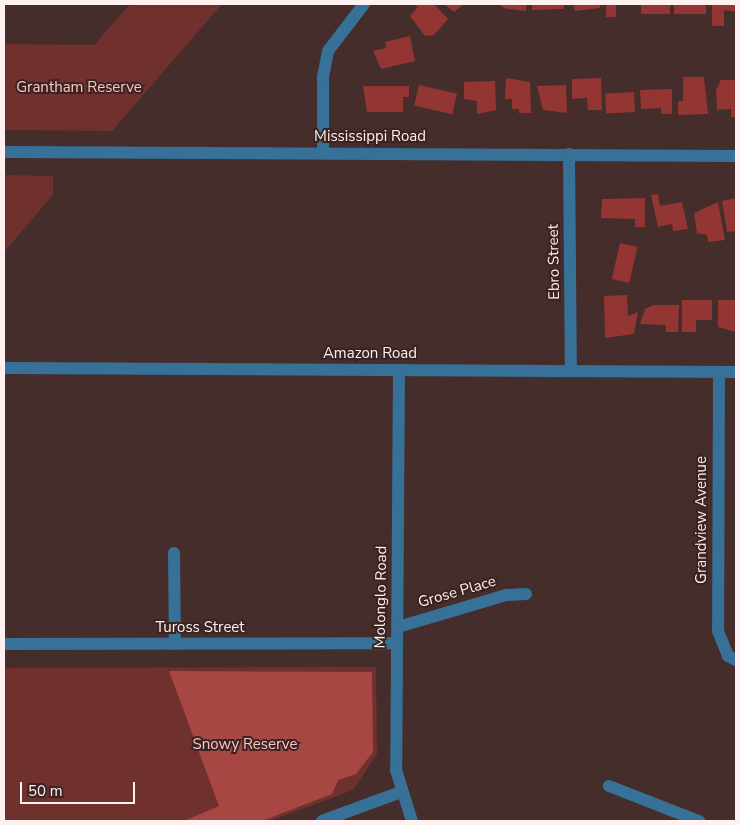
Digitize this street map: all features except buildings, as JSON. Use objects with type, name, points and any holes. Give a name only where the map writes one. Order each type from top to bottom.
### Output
[{"type":"street","points":[[323,152],[323,77],[328,51],[364,4]]},
{"type":"street","name":"Mississippi Road","points":[[4,152],[323,152],[736,156]]},
{"type":"street","name":"Ebro Street","points":[[569,154],[572,369]]},
{"type":"street","name":"Amazon Road","points":[[4,368],[572,369],[736,372]]},
{"type":"street","name":"Molonglo Road","points":[[399,370],[396,770],[401,792],[412,821]]},
{"type":"street","name":"Grandview Avenue","points":[[719,372],[718,631],[724,650],[736,660]]},
{"type":"street","points":[[174,553],[175,644]]},
{"type":"street","name":"Grose Place","points":[[398,627],[506,595],[526,594]]},
{"type":"street","name":"Tuross Street","points":[[4,644],[397,643]]},
{"type":"street","points":[[609,786],[700,821]]},
{"type":"street","points":[[322,821],[401,792]]},
{"type":"green space","name":"Grantham Reserve","points":[[130,4],[222,4],[112,131],[4,130],[4,44],[94,45]]},
{"type":"green space","points":[[4,175],[53,176],[53,195],[4,252]]},
{"type":"green space","name":"Snowy Reserve","points":[[376,667],[377,754],[353,790],[270,821],[4,821],[4,668]]},
{"type":"green space","points":[[169,671],[372,672],[373,752],[356,774],[338,780],[332,794],[262,821],[184,821],[219,806]]}]
